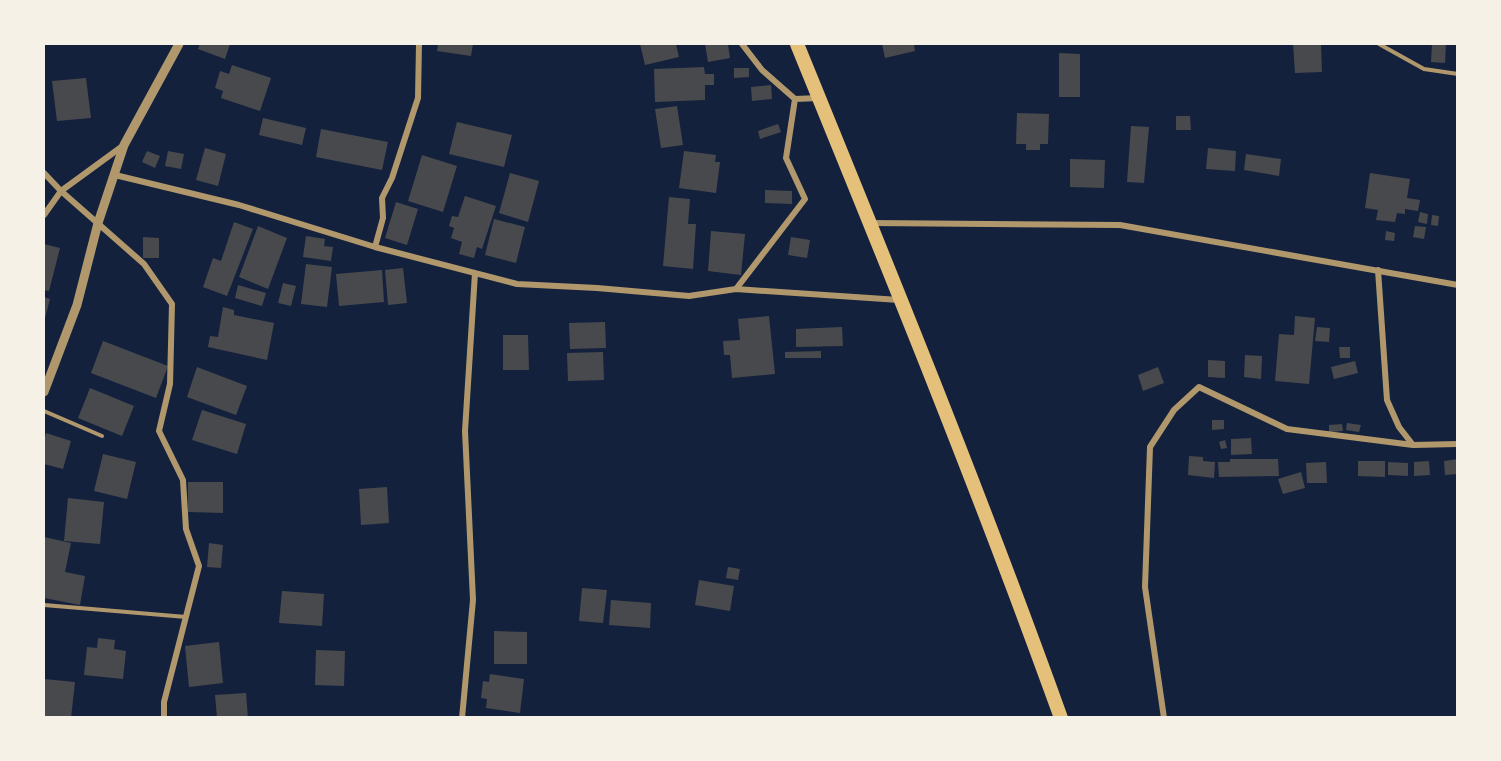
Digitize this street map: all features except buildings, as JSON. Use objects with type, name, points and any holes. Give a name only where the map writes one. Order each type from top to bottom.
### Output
[{"type":"highway","points":[[797,44],[1000,550],[1061,717]]},
{"type":"street","points":[[45,387],[77,305],[98,224],[124,145],[179,44]]},
{"type":"street","points":[[375,247],[383,218],[382,198],[392,178],[418,98],[419,44]]},
{"type":"street","points":[[742,44],[762,70],[795,99],[819,98]]},
{"type":"street","points":[[736,290],[805,199],[786,158],[795,99]]},
{"type":"street","points":[[44,215],[61,191],[124,145]]},
{"type":"street","points":[[44,173],[61,191],[144,264],[172,304],[170,384],[159,431],[183,480],[186,529],[199,566],[164,702],[164,717]]},
{"type":"street","points":[[115,176],[239,205],[375,247],[517,284],[689,296],[736,290],[901,300]]},
{"type":"street","points":[[870,223],[1120,225],[1458,285]]},
{"type":"street","points":[[1378,270],[1387,400],[1399,427],[1413,445]]},
{"type":"street","points":[[462,717],[473,600],[465,431],[475,273]]},
{"type":"street","points":[[1164,717],[1145,587],[1150,447],[1174,410],[1199,387],[1287,429],[1413,445],[1458,444]]},
{"type":"lane","points":[[1379,44],[1424,69],[1458,74]]},
{"type":"lane","points":[[44,411],[102,436]]},
{"type":"lane","points":[[44,605],[186,617]]}]
